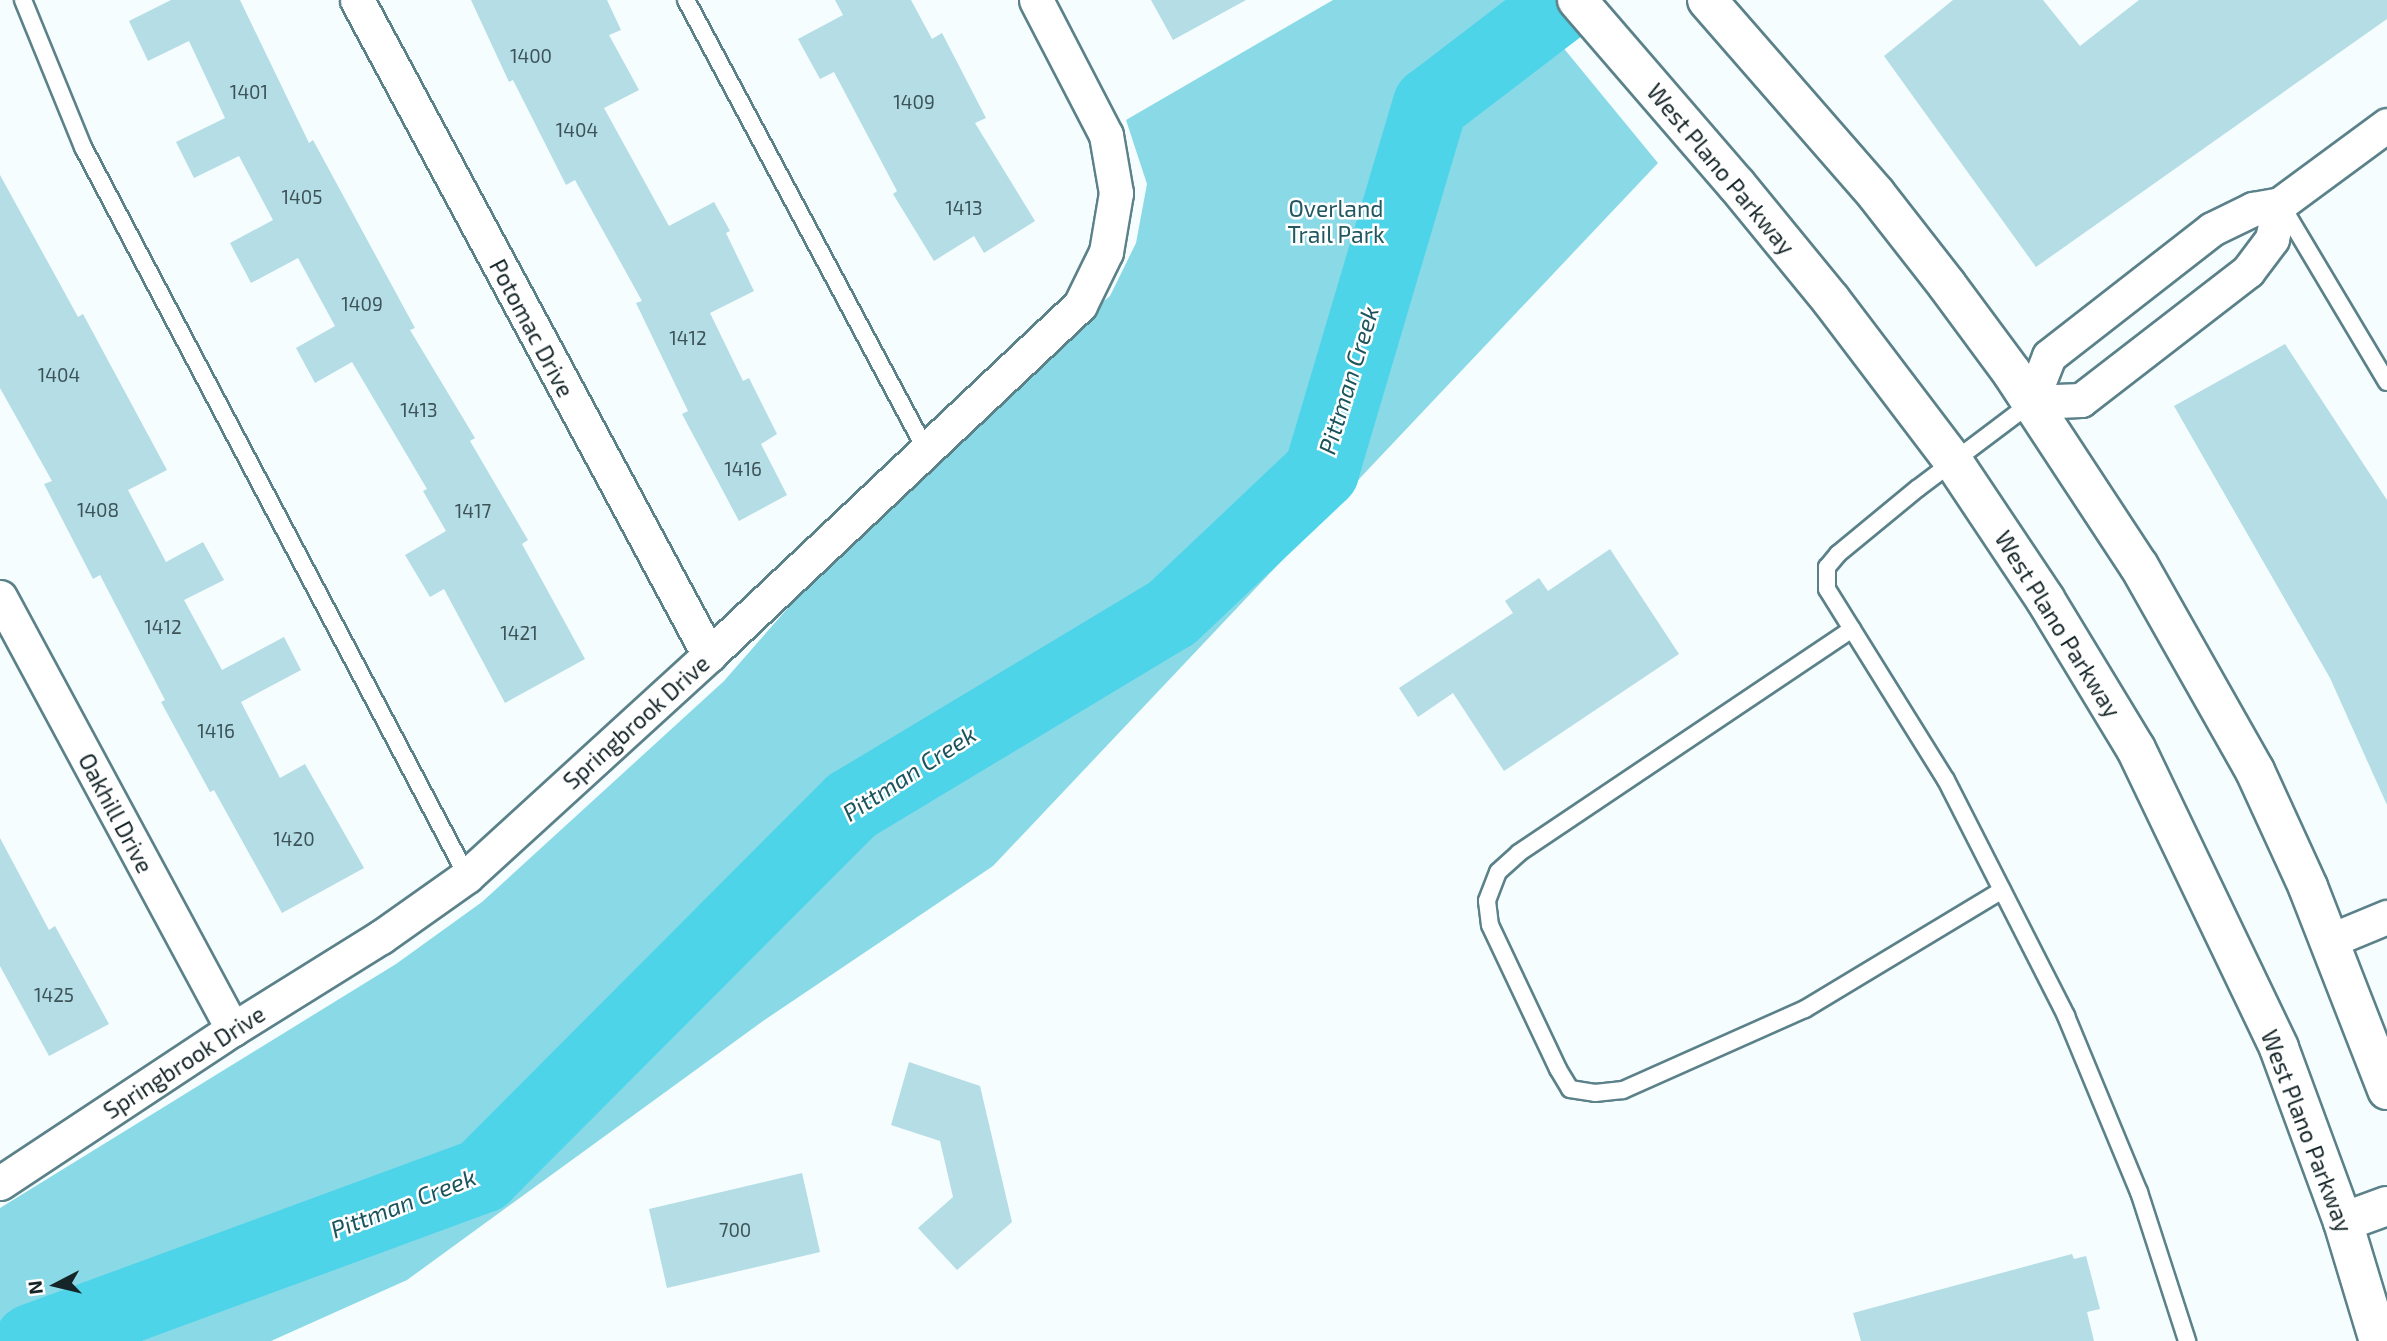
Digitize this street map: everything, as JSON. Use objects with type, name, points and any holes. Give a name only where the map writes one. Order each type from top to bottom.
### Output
[{"type":"main road","name":"West Plano Parkway","points":[[1577,0],[1823,289],[1953,461],[2045,599],[2136,749],[2279,1048],[2343,1222],[2379,1341]]},
{"type":"main road","points":[[1707,0],[1876,194],[1947,285],[2031,402],[2139,566],[2248,759],[2308,887],[2387,1090]]},
{"type":"main road","points":[[2343,1222],[2387,1206]]},
{"type":"street","name":"Potomac Drive","points":[[357,0],[709,655]]},
{"type":"street","name":"Springbrook Drive","points":[[0,1183],[233,1029],[381,937],[467,876],[709,655],[1080,305],[1106,252],[1116,193],[1107,135],[1036,0]]},
{"type":"street","points":[[2280,204],[2272,239],[2248,271],[2081,400],[2031,402],[2049,356],[2212,229],[2253,209],[2280,204],[2386,127]]},
{"type":"street","name":"Oakhill Drive","points":[[0,597],[233,1029]]},
{"type":"street","points":[[2329,941],[2387,917]]},
{"type":"lane","points":[[23,0],[83,147],[467,876]]},
{"type":"lane","points":[[686,0],[926,450]]},
{"type":"lane","points":[[2280,204],[2387,382]]},
{"type":"lane","points":[[2031,402],[1838,554],[1827,567],[1827,589],[1946,780],[2066,1016],[2139,1192],[2187,1341]]},
{"type":"lane","points":[[1852,629],[1519,853],[1498,872],[1487,901],[1490,925],[1558,1069],[1570,1089],[1594,1093],[1623,1090],[1805,1009],[2002,890]]},
{"type":"green space","name":"Overland Trail Park","points":[[1333,0],[1524,0],[1658,163],[993,866],[763,1021],[407,1280],[271,1341],[0,1341],[0,1208],[396,964],[482,902],[724,681],[926,450],[1110,296],[1136,243],[1147,184],[1126,120]]},
{"type":"building","points":[[171,0],[240,0],[309,143],[313,140],[415,328],[410,330],[475,438],[470,441],[528,540],[522,544],[585,659],[505,703],[444,589],[430,597],[405,555],[446,531],[423,491],[427,489],[352,362],[315,383],[296,348],[335,326],[298,258],[251,283],[230,243],[273,220],[239,156],[194,178],[176,142],[225,118],[189,41],[148,61],[129,21]]},
{"type":"building","points":[[471,0],[607,0],[621,30],[609,35],[639,90],[604,108],[669,226],[714,202],[730,231],[726,233],[754,291],[710,313],[743,381],[749,378],[777,434],[761,444],[787,495],[739,521],[682,414],[688,411],[636,303],[642,301],[575,180],[566,185],[513,80],[509,82]]},
{"type":"building","points":[[835,0],[911,0],[932,39],[942,33],[986,118],[975,123],[1035,221],[984,253],[974,236],[934,261],[893,194],[897,191],[834,72],[820,79],[798,39],[843,15]]},
{"type":"building","points":[[1151,0],[1246,0],[1173,40]]},
{"type":"building","points":[[1953,0],[2043,0],[2080,46],[2139,0],[2387,0],[2387,19],[2036,267],[1884,56]]},
{"type":"building","points":[[0,175],[78,317],[83,314],[167,470],[128,490],[166,562],[203,542],[224,580],[184,600],[222,670],[284,637],[301,670],[241,702],[280,778],[305,764],[364,868],[282,913],[214,790],[210,792],[161,702],[165,700],[100,575],[93,579],[44,484],[52,481],[0,388]]},
{"type":"building","points":[[2285,344],[2387,500],[2387,805],[2330,678],[2174,406]]},
{"type":"building","points":[[1610,549],[1679,654],[1504,771],[1453,693],[1418,717],[1399,688],[1513,613],[1505,601],[1539,578],[1548,591]]},
{"type":"building","points":[[0,838],[49,930],[55,926],[109,1024],[49,1056],[0,966]]},
{"type":"building","points":[[909,1062],[980,1086],[1012,1222],[957,1270],[918,1228],[953,1197],[940,1141],[891,1125]]},
{"type":"building","points":[[802,1173],[820,1252],[667,1288],[649,1209]]},
{"type":"building","points":[[2072,1254],[2074,1259],[2086,1256],[2100,1309],[2087,1312],[2094,1341],[1861,1341],[1853,1313]]},
{"type":"waterway","name":"Pittman Creek","points":[[31,1341],[482,1175],[851,805],[1171,613],[1321,471],[1430,104],[1566,0]]}]
